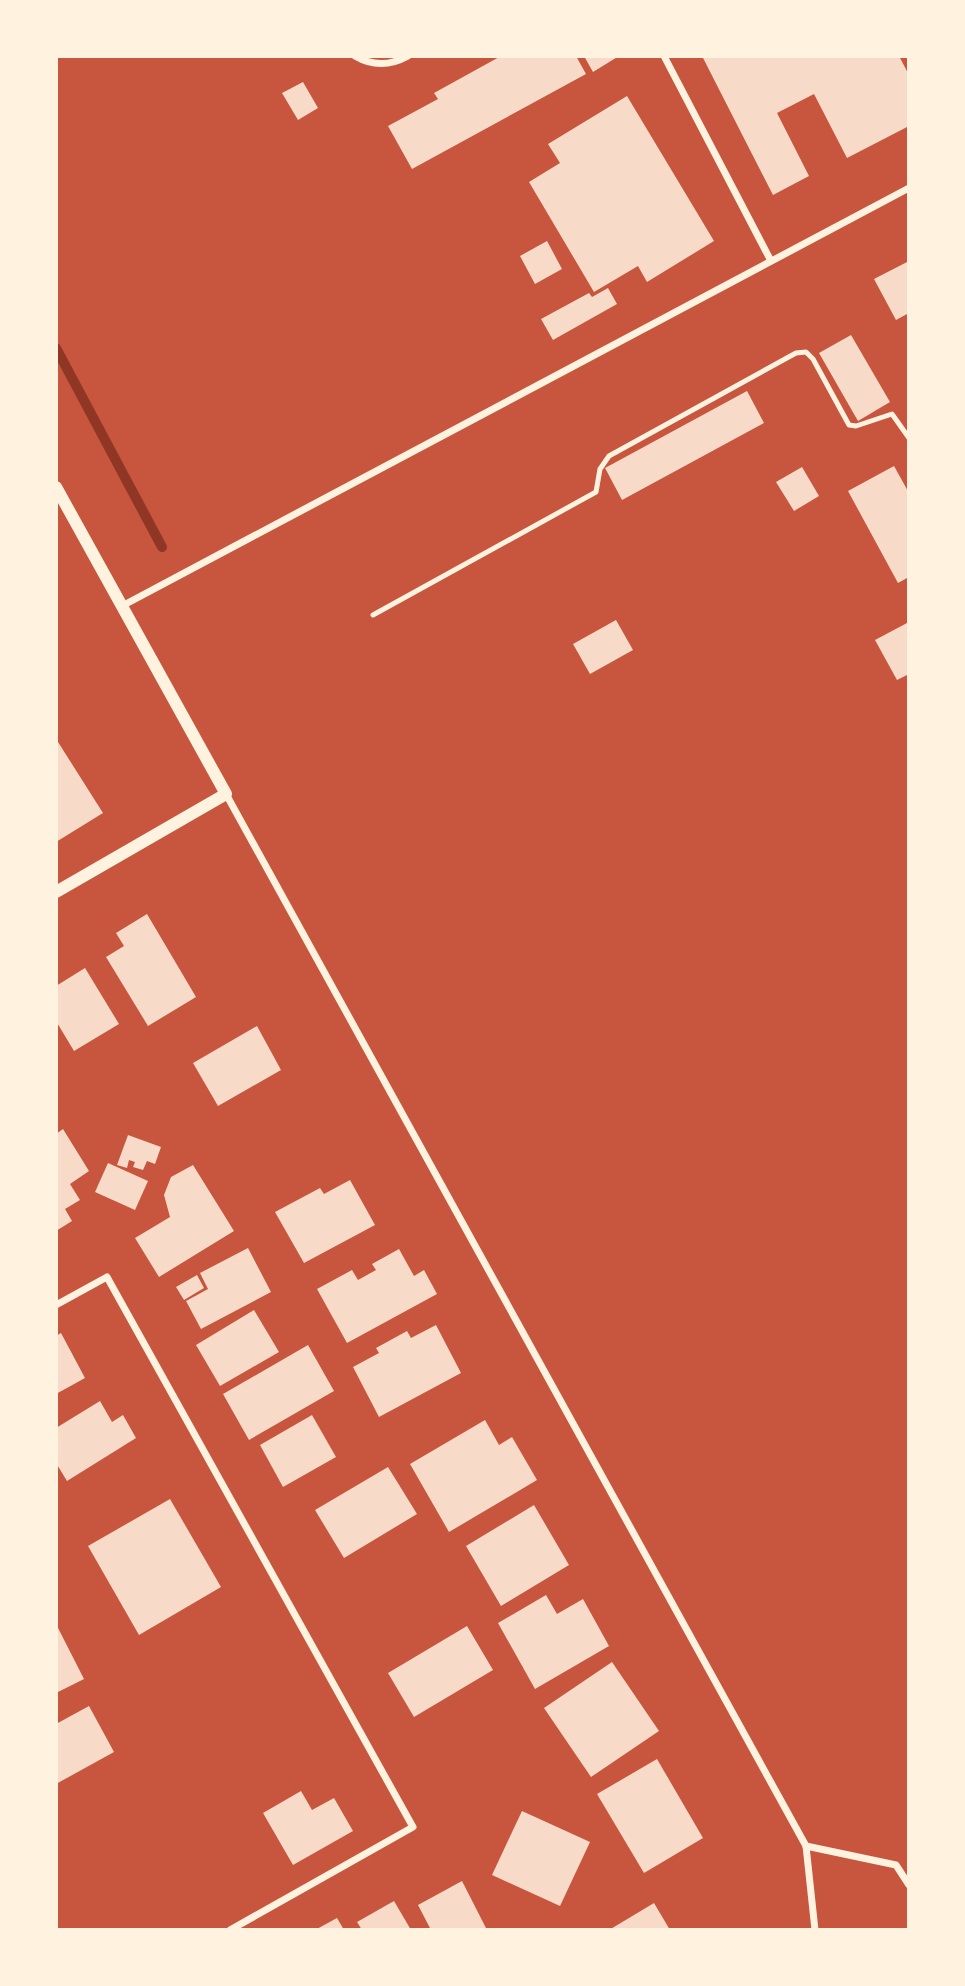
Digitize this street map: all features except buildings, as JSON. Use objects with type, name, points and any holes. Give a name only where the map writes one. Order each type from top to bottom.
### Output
[{"type":"street","points":[[355,56],[378,64],[399,61],[408,56]]},
{"type":"street","points":[[664,56],[771,261]]},
{"type":"street","points":[[122,606],[202,562],[330,498],[909,188]]},
{"type":"street","points":[[56,487],[806,1846],[815,1930]]},
{"type":"street","points":[[56,892],[226,794]]},
{"type":"street","points":[[56,1305],[107,1277],[413,1827],[230,1930]]},
{"type":"street","points":[[806,1846],[896,1865],[909,1885]]},
{"type":"lane","points":[[373,615],[596,492],[600,469],[609,457],[796,353],[806,352],[813,359],[849,425],[856,426],[892,414],[909,438]]},
{"type":"waterway","points":[[56,348],[162,547]]}]
